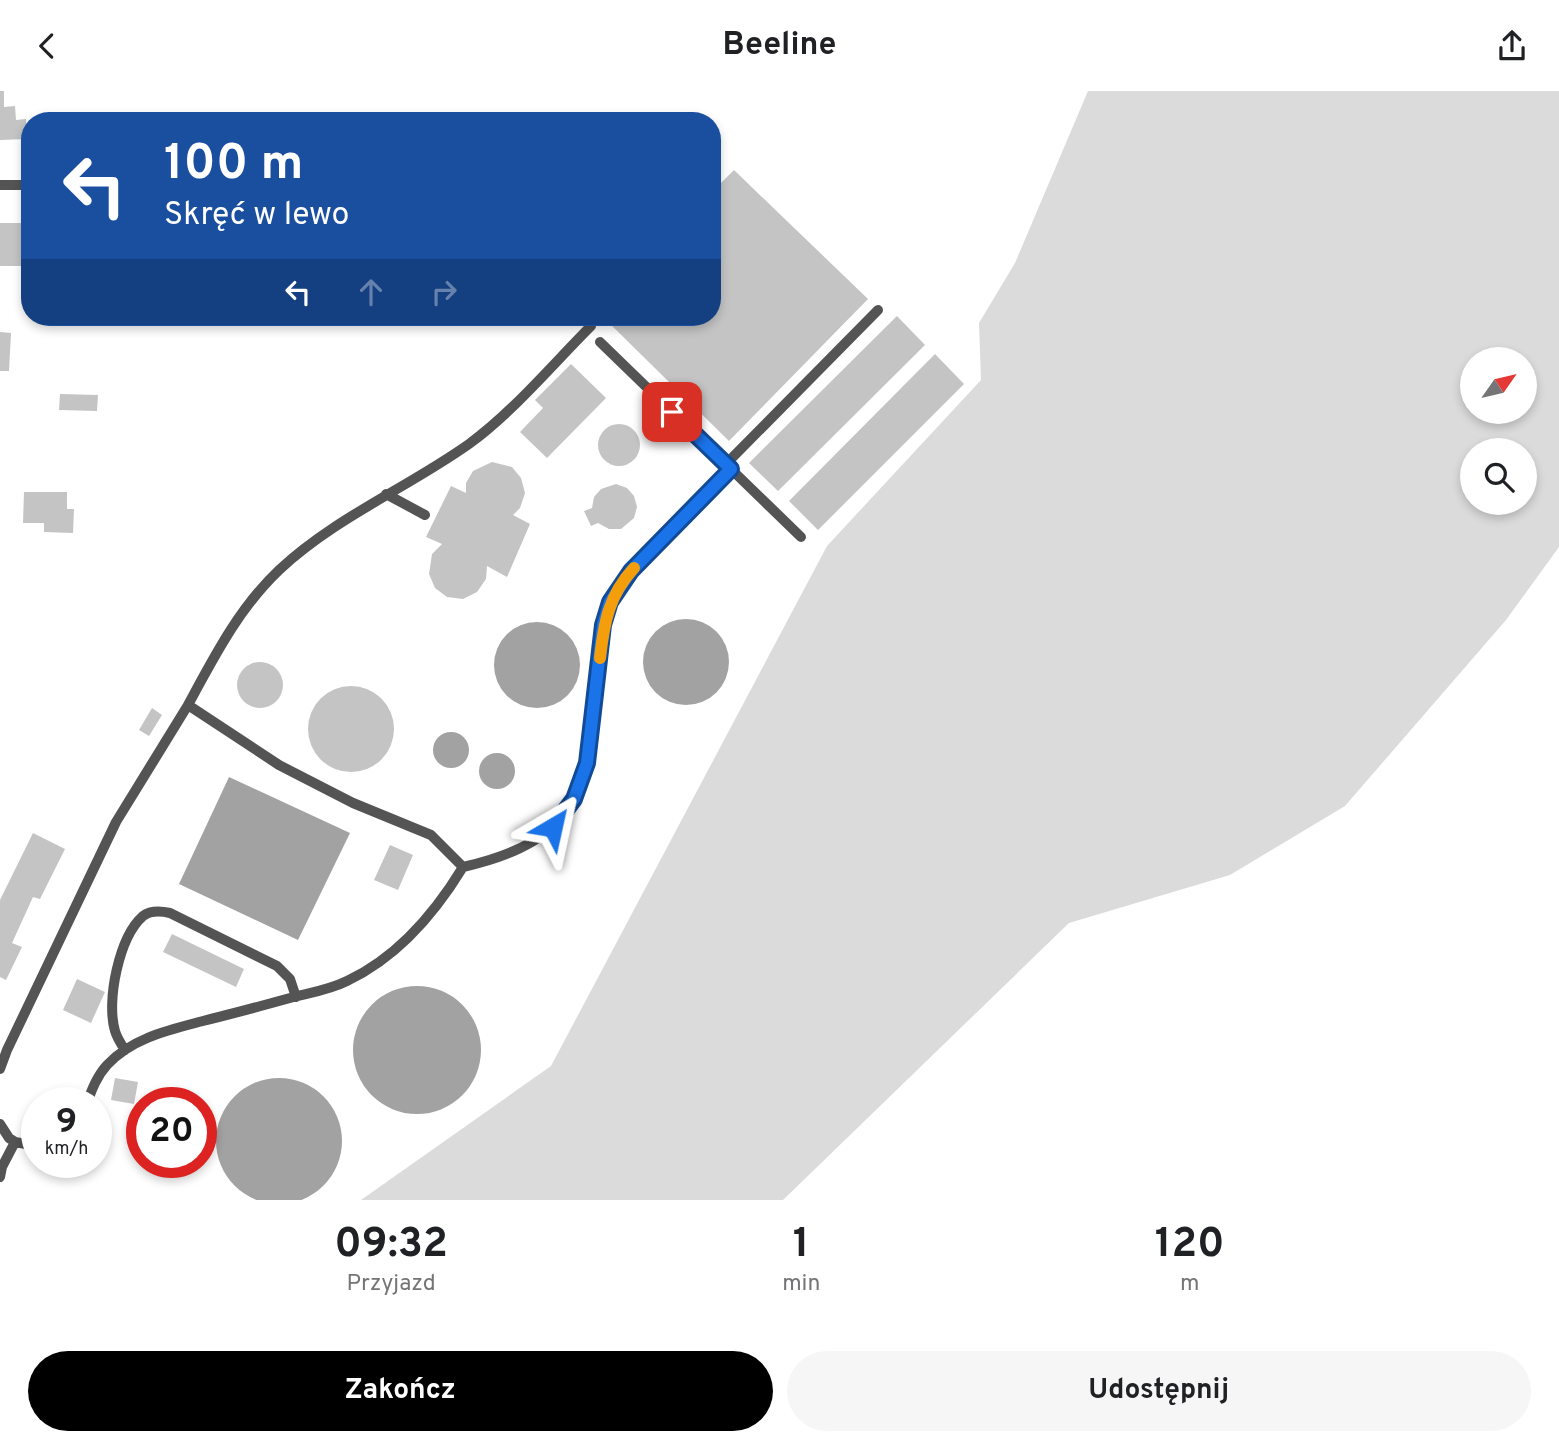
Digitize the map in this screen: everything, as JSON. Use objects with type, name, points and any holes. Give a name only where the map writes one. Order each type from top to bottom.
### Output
[{"type":"lane","points":[[0,185],[21,185]]},
{"type":"lane","points":[[93,1087],[106,1066],[143,1040],[180,1027],[345,982],[394,950],[422,923],[463,867],[490,860],[553,827],[574,799],[582,781],[589,753],[603,625],[610,602],[631,571],[878,310]]},
{"type":"lane","points":[[0,1069],[6,1050],[116,822],[229,632],[258,593],[278,571],[320,537],[471,442],[503,414],[591,326]]},
{"type":"lane","points":[[600,342],[801,537]]},
{"type":"lane","points":[[386,494],[425,515]]},
{"type":"lane","points":[[188,705],[279,765],[353,803],[431,835],[463,867]]},
{"type":"lane","points":[[125,1051],[114,1030],[114,979],[128,939],[143,916],[150,912],[170,913],[277,966],[290,979],[296,997]]},
{"type":"lane","points":[[0,1124],[9,1138],[21,1143]]},
{"type":"lane","points":[[0,1177],[2,1167],[15,1142]]},
{"type":"shaded area","points":[[1088,91],[1559,91],[1559,547],[1506,620],[1345,806],[1230,875],[1069,923],[783,1200],[361,1200],[551,1066],[827,546],[981,380],[979,323],[1015,263]]},
{"type":"shaded area","points":[[678,619],[694,619],[717,631],[726,645],[729,662],[726,679],[717,693],[694,705],[678,705],[662,698],[650,686],[643,670],[643,654],[650,638],[662,626]]},
{"type":"shaded area","points":[[529,622],[545,622],[568,634],[577,648],[580,665],[577,682],[568,696],[545,708],[529,708],[513,701],[501,689],[494,673],[494,657],[501,641],[513,629]]},
{"type":"shaded area","points":[[451,732],[463,738],[469,750],[463,762],[451,768],[439,762],[433,750],[439,738]]},
{"type":"shaded area","points":[[497,753],[509,759],[515,771],[509,783],[497,789],[485,783],[479,771],[485,759]]},
{"type":"shaded area","points":[[229,777],[350,833],[298,940],[179,884]]},
{"type":"shaded area","points":[[417,986],[442,991],[462,1005],[476,1025],[481,1050],[476,1075],[462,1095],[442,1109],[417,1114],[392,1109],[372,1095],[358,1075],[353,1050],[358,1025],[372,1005],[392,991]]},
{"type":"shaded area","points":[[279,1078],[303,1082],[324,1096],[338,1117],[342,1141],[338,1165],[324,1186],[303,1200],[255,1200],[234,1186],[220,1165],[217,1129],[220,1117],[234,1096],[255,1082]]},
{"type":"building","points":[[0,91],[4,91],[4,107],[15,106],[16,120],[21,120],[21,139],[0,140]]},
{"type":"building","points":[[734,170],[868,299],[729,441],[612,326],[721,326],[721,183]]},
{"type":"building","points":[[0,223],[21,223],[21,266],[0,266]]},
{"type":"building","points":[[897,316],[925,345],[778,491],[749,463]]},
{"type":"building","points":[[0,332],[11,333],[9,371],[0,371]]},
{"type":"building","points":[[935,354],[964,384],[818,530],[789,501]]},
{"type":"building","points":[[571,364],[606,398],[547,458],[520,432],[543,408],[535,400]]},
{"type":"building","points":[[60,394],[98,395],[97,411],[59,410]]},
{"type":"building","points":[[619,424],[634,430],[640,445],[634,460],[619,466],[604,460],[598,445],[604,430]]},
{"type":"building","points":[[492,462],[512,467],[521,478],[525,493],[520,508],[513,515],[530,524],[507,577],[487,566],[486,579],[477,592],[463,599],[447,597],[435,588],[429,574],[432,554],[442,544],[426,537],[451,486],[466,493],[466,483],[473,471]]},
{"type":"building","points":[[616,484],[627,488],[634,496],[637,507],[634,518],[621,529],[609,529],[598,523],[591,526],[584,511],[592,508],[594,497],[601,489]]},
{"type":"building","points":[[24,492],[67,492],[67,509],[74,509],[73,533],[44,532],[44,523],[23,523]]},
{"type":"building","points":[[260,662],[276,669],[283,685],[276,701],[260,708],[244,701],[237,685],[244,669]]},
{"type":"building","points":[[351,686],[368,689],[382,698],[391,712],[394,729],[391,746],[382,760],[368,769],[351,772],[334,769],[320,760],[311,746],[308,729],[311,712],[320,698],[334,689]]},
{"type":"building","points":[[152,708],[162,715],[149,736],[139,730]]},
{"type":"building","points":[[33,833],[65,849],[40,899],[33,897],[12,943],[22,947],[6,980],[0,977],[0,900]]},
{"type":"building","points":[[390,845],[413,855],[398,890],[374,880]]},
{"type":"building","points":[[172,934],[244,969],[236,987],[163,952]]},
{"type":"building","points":[[77,979],[105,992],[91,1023],[63,1010]]},
{"type":"building","points":[[115,1078],[138,1082],[137,1087],[126,1087],[126,1103],[112,1100]]},
{"type":"slow traffic","points":[[600,658],[603,625],[610,602],[634,568]]},
{"type":"route","points":[[553,827],[574,799],[587,763],[603,625],[610,602],[631,571],[731,469],[672,412]]}]
